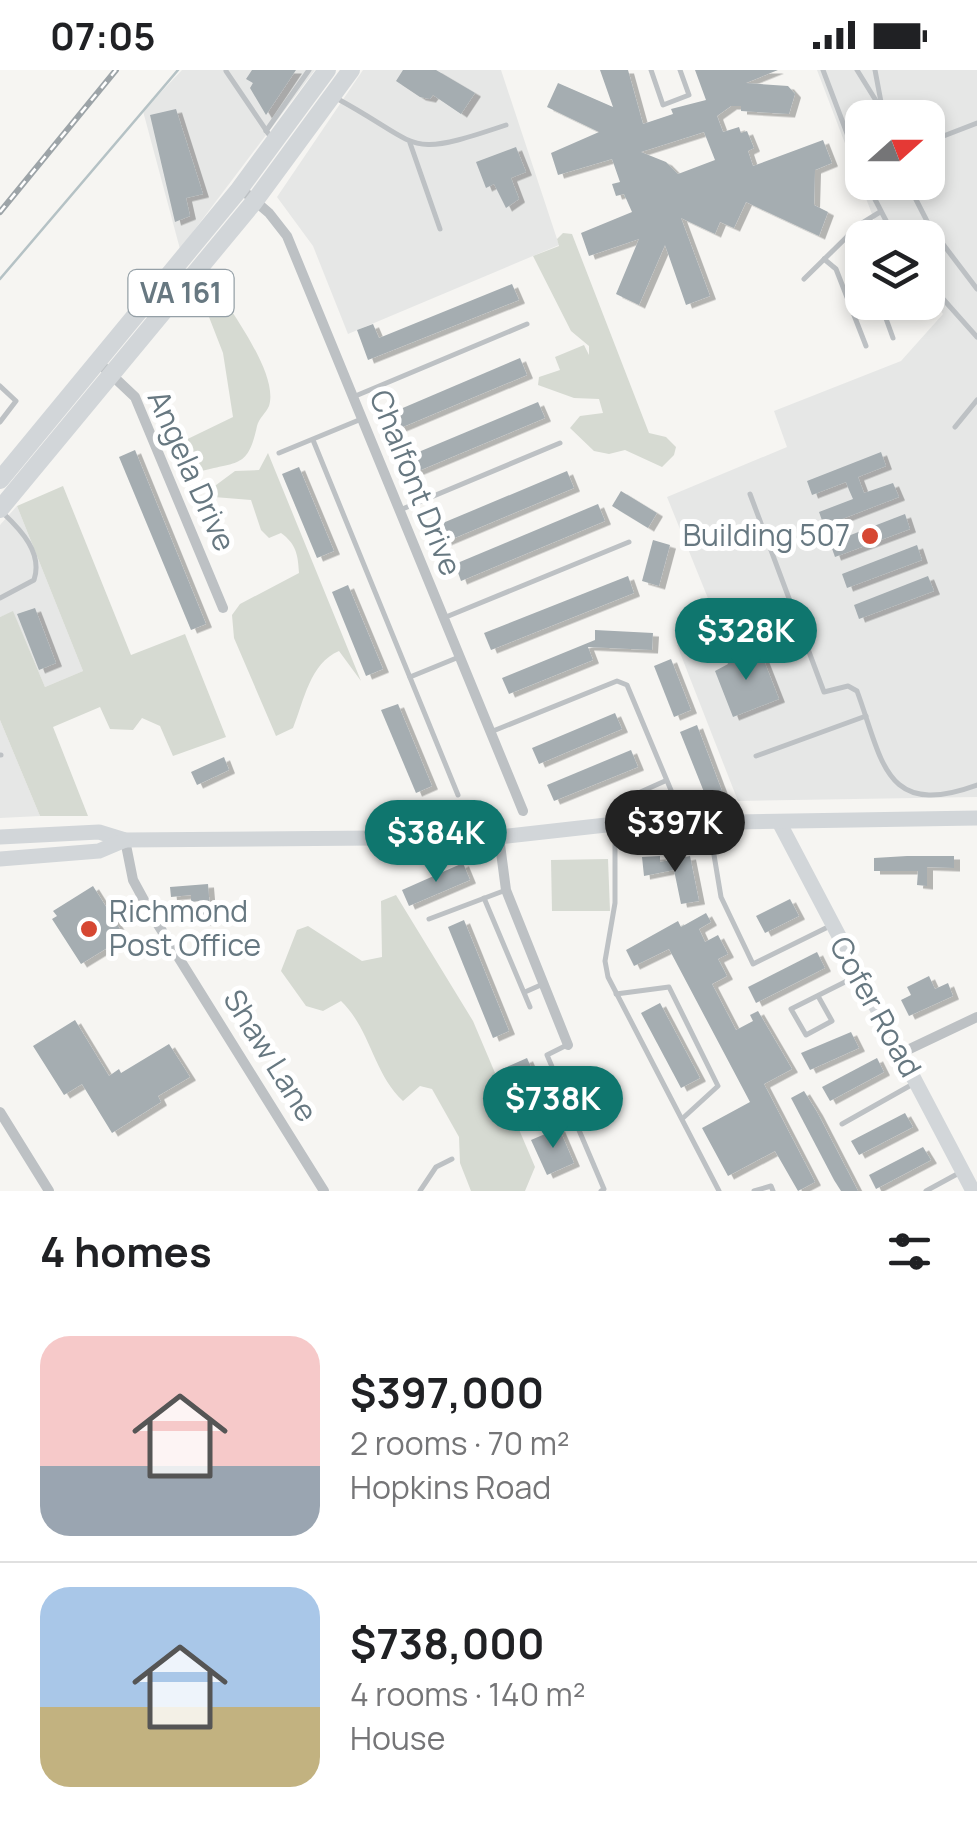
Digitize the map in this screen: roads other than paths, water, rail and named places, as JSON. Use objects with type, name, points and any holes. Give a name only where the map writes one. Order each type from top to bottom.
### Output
[{"type":"main road","name":"VA 161","points":[[0,510],[240,188],[271,137],[327,70]]},
{"type":"main road","name":"VA 161","points":[[0,480],[107,370],[256,201],[351,70]]},
{"type":"main road","points":[[0,837],[99,832],[124,840],[499,837],[615,824],[977,818]]},
{"type":"main road","name":"Cofer Road","points":[[779,822],[830,926],[973,1191]]},
{"type":"main road","points":[[0,859],[98,851],[124,840]]},
{"type":"street","name":"Chalfont Drive","points":[[240,188],[287,236],[523,811]]},
{"type":"street","name":"Angela Drive","points":[[107,370],[135,397],[223,608]]},
{"type":"street","points":[[499,837],[500,873],[568,1045]]},
{"type":"street","name":"Shaw Lane","points":[[124,840],[133,880],[152,915],[324,1191]]},
{"type":"street","points":[[899,1054],[977,1017]]},
{"type":"street","points":[[0,1112],[49,1191]]},
{"type":"lane","points":[[271,137],[309,70]]},
{"type":"lane","points":[[651,70],[663,105],[689,95],[680,70]]},
{"type":"lane","points":[[823,70],[845,126]]},
{"type":"lane","points":[[857,70],[874,100]]},
{"type":"lane","points":[[875,70],[880,100]]},
{"type":"lane","points":[[226,71],[271,137],[291,155]]},
{"type":"lane","points":[[334,96],[421,148],[444,146],[506,125]]},
{"type":"lane","points":[[945,135],[977,122]]},
{"type":"lane","points":[[410,143],[440,229]]},
{"type":"lane","points":[[874,200],[885,220]]},
{"type":"lane","points":[[916,200],[930,227],[977,289]]},
{"type":"lane","points":[[869,220],[880,212]]},
{"type":"lane","points":[[804,279],[845,238]]},
{"type":"lane","points":[[824,259],[836,269],[866,346]]},
{"type":"lane","points":[[945,301],[977,337]]},
{"type":"lane","points":[[886,320],[892,338]]},
{"type":"lane","points":[[353,397],[527,324]]},
{"type":"lane","points":[[0,386],[16,401],[0,422]]},
{"type":"lane","points":[[955,427],[977,400]]},
{"type":"lane","points":[[279,453],[362,419]]},
{"type":"lane","points":[[312,440],[458,795]]},
{"type":"lane","points":[[400,510],[560,443]]},
{"type":"lane","points":[[750,494],[824,692],[848,686],[858,691],[890,779],[898,788],[943,792],[977,785]]},
{"type":"lane","points":[[0,510],[22,531],[37,571],[34,580],[0,598]]},
{"type":"lane","points":[[444,618],[630,542]]},
{"type":"lane","points":[[410,677],[460,657]]},
{"type":"lane","points":[[490,732],[617,681],[627,684],[673,795]]},
{"type":"lane","points":[[756,756],[866,716]]},
{"type":"lane","points":[[627,798],[665,781]]},
{"type":"lane","points":[[709,822],[721,897],[753,964],[830,926]]},
{"type":"lane","points":[[615,824],[615,903],[605,961],[616,994],[719,1191]]},
{"type":"lane","points":[[428,919],[506,890]]},
{"type":"lane","points":[[484,898],[530,1007]]},
{"type":"lane","points":[[818,996],[832,1021],[806,1035],[791,1009],[857,976]]},
{"type":"lane","points":[[525,992],[544,984]]},
{"type":"lane","points":[[616,994],[669,987],[718,1086],[682,1118]]},
{"type":"lane","points":[[568,1045],[546,1055],[604,1190],[600,1191]]},
{"type":"lane","points":[[842,1124],[916,1082]]},
{"type":"lane","points":[[420,1191],[436,1167],[452,1160]]},
{"type":"lane","points":[[926,1191],[962,1171]]},
{"type":"lane","points":[[754,1191],[771,1186],[773,1191]]},
{"type":"waterway","points":[[0,279],[178,70]]},
{"type":"railway","points":[[0,212],[116,70]]},
{"type":"place","name":"Building 507","points":[[870,536]]},
{"type":"place","name":"Richmond Post Office","points":[[89,929]]}]
